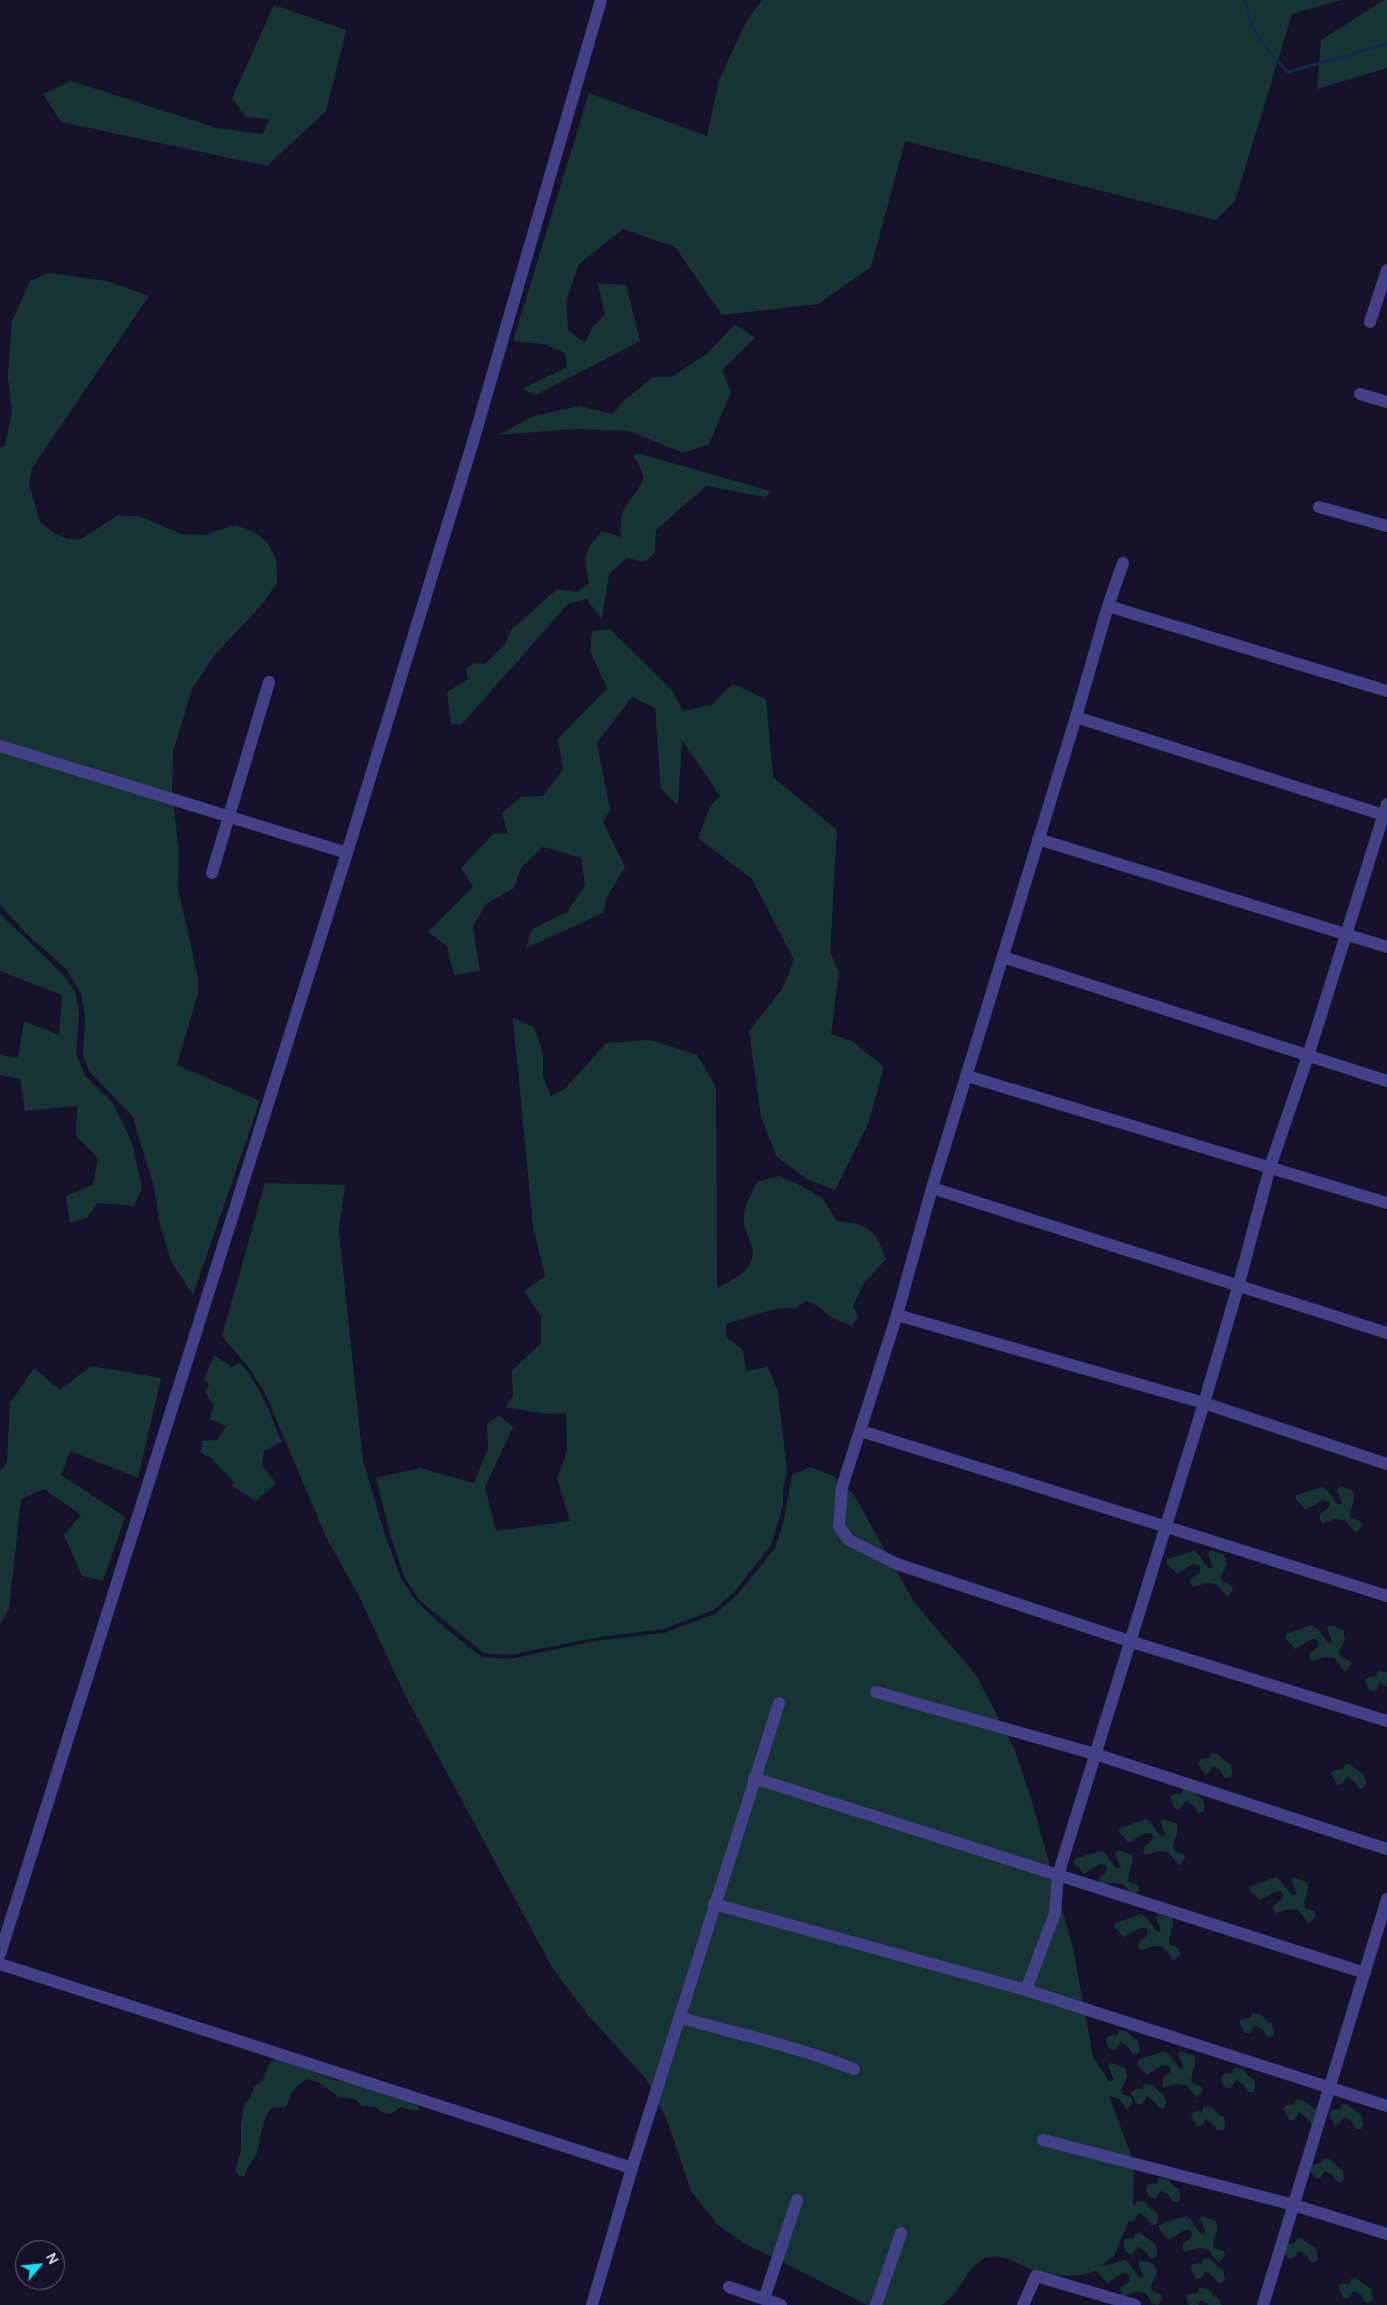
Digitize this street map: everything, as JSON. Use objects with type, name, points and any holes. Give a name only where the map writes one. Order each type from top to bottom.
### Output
[{"type":"street","points":[[0,1954],[347,853],[472,445],[601,0]]},
{"type":"street","points":[[1370,322],[1387,270]]},
{"type":"street","points":[[1360,394],[1387,402]]},
{"type":"street","points":[[1319,507],[1387,526]]},
{"type":"street","points":[[1123,563],[1108,606],[932,1188],[897,1315],[842,1487],[838,1514],[839,1527],[849,1540],[897,1564],[1129,1641],[1387,1721]]},
{"type":"street","points":[[1108,606],[1387,691]]},
{"type":"street","points":[[212,873],[269,682]]},
{"type":"street","points":[[1026,1990],[1055,1913],[1058,1875],[1204,1403],[1238,1288],[1270,1167],[1308,1056],[1345,933],[1386,811],[1076,717]]},
{"type":"street","points":[[0,746],[347,853]]},
{"type":"street","points":[[1038,839],[1387,947]]},
{"type":"street","points":[[1003,957],[1387,1081]]},
{"type":"street","points":[[967,1076],[1387,1203]]},
{"type":"street","points":[[932,1188],[1238,1288],[1387,1333]]},
{"type":"street","points":[[897,1315],[1204,1403],[1387,1464]]},
{"type":"street","points":[[861,1431],[1165,1528],[1387,1596]]},
{"type":"street","points":[[876,1692],[1095,1754],[1387,1849]]},
{"type":"street","points":[[592,2305],[632,2168],[778,1703]]},
{"type":"street","points":[[754,1778],[1364,1973]]},
{"type":"street","points":[[1264,2305],[1387,1899]]},
{"type":"street","points":[[714,1904],[1026,1990],[1387,2106]]},
{"type":"street","points":[[0,1964],[632,2168]]},
{"type":"street","points":[[680,2018],[776,2045],[800,2049],[854,2069]]},
{"type":"street","points":[[1043,2140],[1294,2205],[1387,2234]]},
{"type":"street","points":[[764,2299],[797,2200]]},
{"type":"street","points":[[876,2305],[901,2233]]},
{"type":"street","points":[[1023,2305],[1036,2276],[1135,2305]]},
{"type":"street","points":[[729,2287],[780,2305]]},
{"type":"green space","points":[[762,0],[1342,0],[1292,14],[1235,201],[1216,220],[905,141],[871,267],[818,304],[722,315],[675,247],[623,229],[579,264],[566,301],[568,330],[585,343],[593,326],[605,315],[598,283],[626,285],[640,341],[536,395],[522,389],[567,367],[565,353],[544,344],[513,341],[589,93],[707,136],[719,80],[746,22]]},
{"type":"green space","points":[[1384,0],[1387,0],[1387,68],[1317,89],[1321,40]]},
{"type":"green space","points":[[274,5],[346,30],[326,111],[267,166],[61,122],[43,94],[71,81],[217,128],[263,134],[269,119],[246,117],[232,98]]},
{"type":"green space","points":[[48,273],[107,281],[149,296],[32,468],[29,484],[40,522],[54,533],[67,539],[81,539],[118,515],[142,517],[181,534],[205,535],[235,525],[254,532],[267,542],[276,559],[277,583],[264,602],[214,656],[192,689],[173,752],[172,792],[179,853],[178,888],[198,978],[198,993],[177,1065],[260,1101],[193,1295],[171,1261],[159,1221],[154,1186],[132,1116],[89,1071],[83,1055],[85,1017],[81,993],[66,969],[30,937],[0,905],[0,449],[5,445],[12,412],[8,377],[12,321],[30,281]]},
{"type":"green space","points":[[735,324],[755,338],[722,370],[731,392],[709,444],[683,453],[629,431],[575,429],[498,435],[534,416],[580,406],[612,414],[624,401],[653,377],[671,377],[708,353]]},
{"type":"green space","points":[[637,453],[770,491],[766,497],[706,486],[656,530],[655,552],[645,562],[627,558],[609,574],[602,619],[586,599],[568,604],[461,725],[451,724],[447,692],[468,679],[466,669],[474,663],[485,664],[505,644],[511,630],[557,589],[577,592],[589,583],[586,555],[591,544],[602,531],[621,537],[621,517],[644,477],[633,456]]},
{"type":"green space","points":[[610,629],[671,689],[683,711],[711,705],[733,684],[766,699],[773,777],[837,830],[830,952],[839,972],[831,1034],[852,1041],[884,1067],[868,1124],[835,1190],[807,1179],[777,1157],[761,1117],[749,1031],[782,989],[794,960],[752,879],[698,838],[710,807],[720,796],[682,740],[678,805],[661,789],[655,708],[632,697],[597,743],[610,810],[603,822],[625,867],[607,897],[603,913],[526,948],[532,929],[567,912],[585,886],[581,858],[543,847],[521,868],[514,888],[486,904],[473,926],[480,971],[454,975],[447,946],[428,932],[473,886],[461,868],[494,833],[508,834],[502,813],[521,797],[543,796],[563,769],[558,739],[607,688],[590,651],[592,631]]},
{"type":"green space","points":[[0,914],[62,973],[76,993],[79,1015],[76,1053],[85,1076],[113,1103],[132,1143],[142,1188],[134,1206],[97,1203],[87,1218],[70,1223],[66,1196],[93,1185],[98,1158],[76,1136],[77,1106],[25,1111],[20,1079],[0,1075],[0,1055],[18,1058],[24,1021],[59,1035],[62,995],[0,971]]},
{"type":"green space","points":[[513,1018],[534,1027],[543,1053],[543,1077],[551,1096],[565,1089],[606,1043],[651,1040],[697,1055],[716,1087],[717,1288],[742,1273],[751,1262],[752,1248],[744,1222],[746,1206],[757,1182],[779,1176],[802,1186],[823,1199],[837,1221],[857,1224],[869,1230],[874,1234],[886,1259],[864,1283],[853,1306],[858,1317],[852,1326],[806,1301],[796,1308],[775,1309],[726,1324],[726,1337],[743,1350],[746,1371],[768,1367],[778,1392],[787,1471],[783,1489],[783,1506],[771,1545],[735,1591],[714,1610],[663,1629],[594,1638],[509,1655],[484,1653],[419,1600],[404,1576],[391,1537],[376,1478],[420,1468],[474,1483],[488,1448],[487,1424],[499,1415],[513,1427],[485,1487],[496,1531],[570,1521],[557,1479],[567,1451],[566,1413],[545,1414],[505,1407],[513,1396],[512,1370],[541,1343],[541,1316],[524,1291],[545,1276],[533,1227]]},
{"type":"green space","points":[[265,1183],[345,1185],[339,1231],[363,1461],[386,1538],[401,1578],[415,1600],[446,1629],[482,1657],[510,1659],[595,1641],[664,1633],[715,1614],[737,1595],[775,1548],[783,1524],[792,1475],[810,1467],[834,1476],[854,1495],[914,1602],[976,1675],[1014,1748],[1031,1799],[1073,1948],[1093,2057],[1109,2081],[1114,2080],[1108,2066],[1111,2063],[1125,2068],[1127,2077],[1121,2090],[1122,2094],[1131,2097],[1133,2102],[1127,2110],[1119,2099],[1109,2096],[1134,2163],[1133,2205],[1135,2206],[1136,2201],[1145,2202],[1151,2209],[1157,2212],[1158,2220],[1156,2225],[1151,2225],[1139,2213],[1134,2221],[1129,2221],[1114,2256],[1100,2267],[1124,2260],[1128,2262],[1139,2277],[1144,2277],[1138,2263],[1140,2260],[1154,2264],[1157,2273],[1151,2286],[1152,2291],[1161,2294],[1163,2299],[1158,2305],[1153,2304],[1145,2293],[1136,2292],[1123,2296],[1120,2292],[1121,2287],[1129,2282],[1130,2277],[1128,2274],[1123,2273],[1107,2283],[1096,2270],[1091,2273],[1077,2275],[1045,2274],[1033,2271],[1009,2259],[989,2257],[975,2264],[954,2294],[941,2305],[867,2305],[742,2242],[717,2224],[691,2191],[667,2120],[646,2079],[588,2015],[553,1969],[406,1697],[359,1596],[326,1537],[265,1393],[249,1368],[222,1336]]},
{"type":"green space","points":[[214,1355],[232,1367],[240,1363],[254,1381],[282,1442],[264,1451],[262,1466],[276,1483],[256,1501],[232,1486],[234,1482],[211,1458],[201,1453],[202,1441],[217,1440],[226,1426],[209,1419],[214,1406],[205,1392],[209,1384],[204,1380]]},
{"type":"green space","points":[[91,1366],[161,1378],[138,1478],[70,1451],[61,1475],[125,1517],[103,1581],[82,1576],[64,1535],[81,1515],[44,1489],[21,1499],[9,1609],[0,1625],[0,1471],[7,1462],[10,1403],[34,1368],[60,1390]]},
{"type":"green space","points":[[1340,1486],[1353,1491],[1354,1499],[1350,1514],[1351,1518],[1360,1521],[1362,1526],[1356,1533],[1345,1520],[1335,1519],[1322,1523],[1320,1514],[1328,1508],[1330,1504],[1327,1501],[1322,1500],[1306,1510],[1296,1499],[1296,1495],[1323,1487],[1338,1504],[1342,1504],[1337,1490]]},
{"type":"green space","points":[[1210,1550],[1224,1555],[1227,1564],[1221,1577],[1222,1582],[1231,1585],[1233,1590],[1227,1597],[1216,1584],[1206,1583],[1193,1587],[1190,1583],[1191,1578],[1199,1573],[1200,1568],[1198,1565],[1193,1564],[1177,1574],[1166,1563],[1167,1559],[1194,1551],[1209,1568],[1213,1568],[1208,1554]]},
{"type":"green space","points":[[1312,1625],[1317,1628],[1328,1643],[1332,1642],[1327,1628],[1329,1625],[1343,1630],[1345,1639],[1339,1652],[1341,1657],[1349,1660],[1352,1664],[1345,1672],[1334,1658],[1325,1657],[1311,1661],[1309,1658],[1310,1653],[1318,1647],[1319,1642],[1316,1639],[1312,1639],[1295,1649],[1285,1638],[1286,1634]]},
{"type":"green space","points":[[1378,1671],[1387,1672],[1387,1687],[1380,1683],[1376,1691],[1371,1691],[1365,1680],[1369,1677],[1377,1676]]},
{"type":"green space","points":[[1215,1753],[1231,1764],[1232,1773],[1230,1778],[1225,1778],[1220,1770],[1213,1766],[1208,1774],[1204,1774],[1198,1762],[1201,1759],[1210,1758],[1210,1754]]},
{"type":"green space","points":[[1349,1764],[1364,1775],[1366,1783],[1364,1788],[1359,1789],[1354,1781],[1347,1777],[1342,1784],[1337,1785],[1331,1773],[1335,1770],[1343,1769],[1344,1765]]},
{"type":"green space","points":[[1183,1789],[1200,1796],[1204,1803],[1203,1812],[1198,1813],[1193,1805],[1186,1801],[1181,1808],[1176,1809],[1170,1797],[1174,1794],[1182,1793]]},
{"type":"green space","points":[[1146,1819],[1161,1837],[1166,1836],[1160,1822],[1163,1819],[1177,1824],[1178,1828],[1173,1847],[1174,1851],[1183,1854],[1185,1858],[1179,1866],[1168,1852],[1158,1851],[1145,1855],[1143,1852],[1144,1847],[1153,1837],[1150,1833],[1145,1833],[1129,1843],[1119,1832],[1120,1828]]},
{"type":"green space","points":[[1118,1850],[1132,1855],[1133,1859],[1128,1878],[1129,1882],[1138,1885],[1140,1890],[1134,1897],[1123,1884],[1113,1883],[1100,1887],[1098,1883],[1099,1878],[1106,1872],[1107,1868],[1105,1865],[1100,1864],[1084,1874],[1074,1863],[1074,1859],[1101,1851],[1105,1853],[1116,1868],[1121,1868],[1115,1854]]},
{"type":"green space","points":[[1277,1877],[1292,1895],[1297,1894],[1291,1880],[1293,1877],[1307,1882],[1308,1890],[1304,1905],[1305,1908],[1314,1911],[1316,1916],[1309,1924],[1298,1910],[1289,1909],[1276,1913],[1273,1910],[1274,1905],[1282,1899],[1283,1894],[1281,1891],[1276,1891],[1260,1900],[1249,1890],[1250,1886]]},
{"type":"green space","points":[[1141,1914],[1146,1917],[1157,1932],[1161,1931],[1156,1917],[1158,1914],[1172,1918],[1173,1926],[1169,1938],[1170,1945],[1178,1948],[1181,1953],[1174,1961],[1163,1947],[1154,1946],[1141,1950],[1138,1947],[1139,1942],[1147,1936],[1148,1931],[1146,1928],[1141,1928],[1124,1937],[1114,1927],[1115,1923]]},
{"type":"green space","points":[[1252,2013],[1261,2014],[1272,2024],[1274,2032],[1272,2037],[1267,2037],[1255,2025],[1250,2033],[1245,2033],[1239,2022],[1242,2019],[1251,2018]]},
{"type":"green space","points":[[1118,2030],[1127,2031],[1138,2041],[1140,2049],[1138,2054],[1133,2054],[1121,2042],[1116,2050],[1108,2047],[1106,2039],[1109,2036],[1118,2035]]},
{"type":"green space","points":[[1164,2051],[1169,2054],[1180,2069],[1184,2068],[1178,2054],[1181,2051],[1195,2056],[1196,2060],[1191,2079],[1192,2083],[1201,2086],[1203,2090],[1197,2098],[1186,2085],[1177,2084],[1163,2087],[1162,2079],[1171,2069],[1168,2065],[1163,2065],[1147,2075],[1137,2064],[1138,2060]]},
{"type":"green space","points":[[275,2058],[338,2081],[346,2081],[412,2103],[419,2107],[418,2110],[400,2107],[391,2114],[381,2112],[376,2107],[362,2106],[355,2099],[339,2097],[318,2082],[306,2079],[293,2090],[286,2107],[274,2107],[269,2111],[264,2122],[256,2155],[245,2176],[239,2176],[235,2171],[241,2150],[241,2124],[244,2106],[251,2096],[254,2087],[263,2080],[269,2064]]},
{"type":"green space","points":[[1233,2068],[1243,2069],[1248,2076],[1254,2079],[1254,2092],[1248,2092],[1244,2085],[1236,2080],[1231,2088],[1223,2085],[1221,2077],[1224,2074],[1233,2073]]},
{"type":"green space","points":[[1144,2084],[1153,2085],[1164,2095],[1166,2103],[1164,2108],[1159,2108],[1147,2096],[1142,2104],[1137,2104],[1131,2093],[1135,2089],[1143,2089]]},
{"type":"green space","points":[[1301,2099],[1316,2110],[1316,2124],[1311,2124],[1299,2112],[1294,2120],[1289,2120],[1283,2108],[1287,2105],[1295,2104],[1296,2100]]},
{"type":"green space","points":[[1346,2104],[1361,2115],[1363,2124],[1361,2129],[1356,2129],[1351,2121],[1344,2117],[1339,2124],[1334,2125],[1329,2113],[1332,2110],[1340,2109],[1341,2105]]},
{"type":"green space","points":[[1208,2106],[1224,2117],[1224,2130],[1218,2131],[1213,2123],[1206,2119],[1201,2126],[1197,2126],[1191,2115],[1194,2112],[1203,2111],[1203,2107]]},
{"type":"green space","points":[[1326,2158],[1342,2169],[1344,2178],[1342,2182],[1337,2182],[1332,2175],[1325,2171],[1320,2178],[1315,2178],[1310,2171],[1313,2164],[1321,2163],[1322,2159]]},
{"type":"green space","points":[[1158,2178],[1168,2179],[1173,2186],[1179,2189],[1179,2202],[1173,2202],[1169,2195],[1161,2191],[1156,2198],[1148,2195],[1146,2187],[1149,2184],[1158,2183]]},
{"type":"green space","points":[[1186,2216],[1201,2234],[1206,2233],[1200,2219],[1202,2216],[1216,2221],[1217,2229],[1213,2244],[1214,2248],[1223,2251],[1225,2255],[1219,2263],[1208,2249],[1198,2248],[1185,2252],[1183,2244],[1191,2238],[1190,2230],[1185,2230],[1169,2240],[1159,2229],[1159,2225]]},
{"type":"green space","points":[[1140,2233],[1156,2244],[1157,2253],[1155,2258],[1150,2258],[1138,2246],[1133,2254],[1125,2251],[1123,2242],[1126,2239],[1134,2238],[1135,2234]]},
{"type":"green space","points":[[1301,2238],[1316,2249],[1318,2258],[1316,2262],[1311,2263],[1306,2255],[1299,2251],[1294,2258],[1289,2259],[1284,2252],[1287,2244],[1295,2243],[1296,2239]]},
{"type":"green space","points":[[1207,2258],[1223,2269],[1225,2278],[1223,2283],[1218,2283],[1206,2271],[1201,2279],[1196,2279],[1190,2267],[1193,2264],[1202,2263],[1203,2259]]},
{"type":"green space","points":[[1356,2278],[1371,2289],[1373,2298],[1371,2302],[1366,2303],[1361,2295],[1354,2291],[1349,2298],[1344,2299],[1338,2287],[1341,2284],[1350,2283],[1351,2279]]},
{"type":"green space","points":[[1199,2288],[1208,2289],[1219,2299],[1221,2305],[1209,2305],[1201,2300],[1198,2305],[1189,2305],[1186,2297],[1189,2294],[1198,2293]]},
{"type":"waterway","points":[[1245,0],[1255,32],[1272,55],[1288,72],[1387,44]]}]
